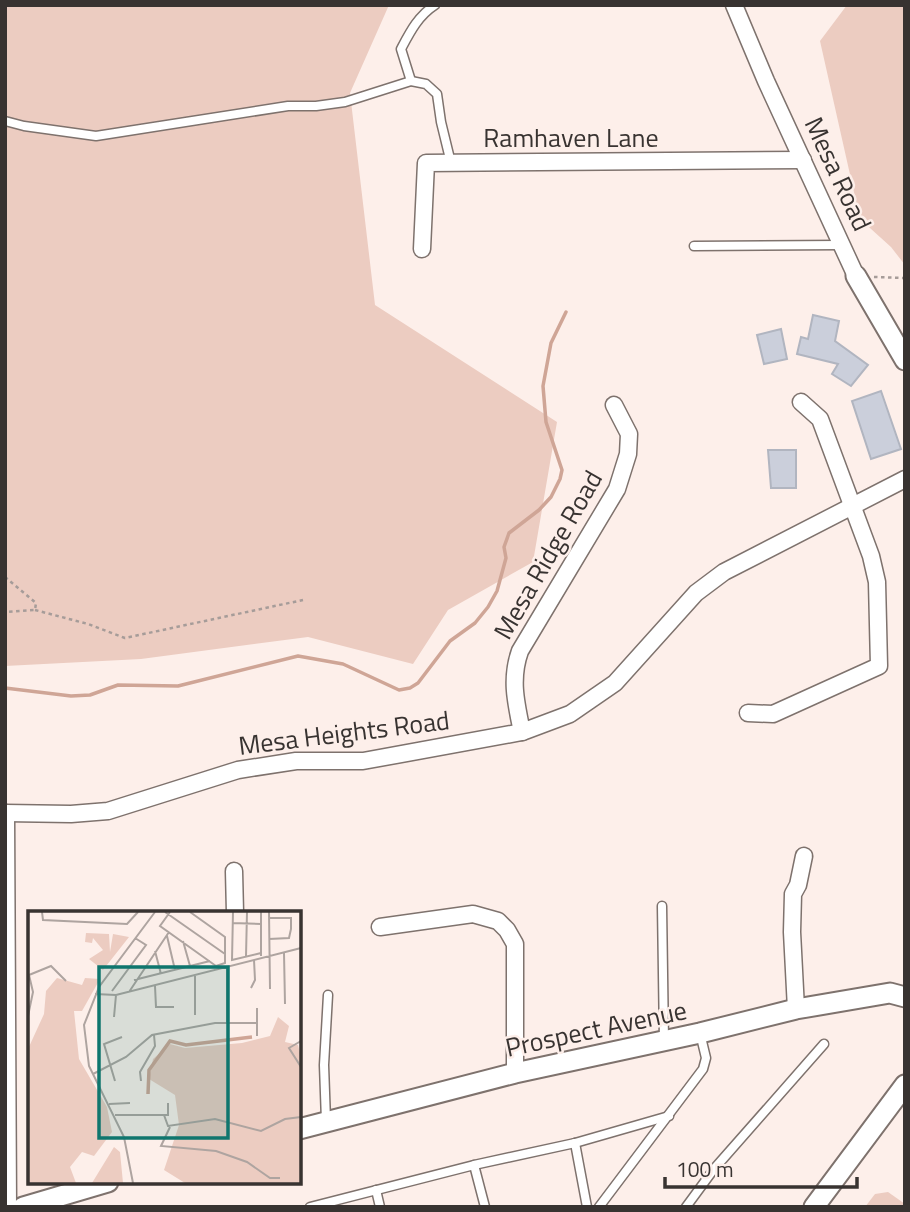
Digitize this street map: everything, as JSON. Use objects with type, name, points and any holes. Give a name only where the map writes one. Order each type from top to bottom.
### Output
[{"type":"street","name":"Mesa Road","points":[[734,5],[841,245],[905,360]]},
{"type":"street","name":"Ramhaven Lane","points":[[422,249],[426,163],[803,160]]},
{"type":"street","points":[[748,713],[773,714],[879,666],[877,582],[872,556],[820,419],[801,402]]},
{"type":"street","name":"Mesa Ridge Road","points":[[522,732],[513,688],[513,675],[520,651],[617,489],[625,467],[629,434],[614,405]]},
{"type":"street","name":"Mesa Heights Road","points":[[6,813],[92,813],[123,807],[248,768],[296,761],[363,761],[522,732],[570,714],[601,695],[696,593],[724,572],[905,480]]},
{"type":"street","points":[[6,813],[8,1207]]},
{"type":"street","points":[[796,1009],[793,894],[798,885],[804,856]]},
{"type":"street","points":[[234,871],[234,911]]},
{"type":"street","points":[[380,927],[473,914],[498,921],[507,930],[516,944],[516,1073]]},
{"type":"street","name":"Prospect Avenue","points":[[301,1128],[516,1073],[796,1009],[890,993],[905,997]]},
{"type":"street","points":[[814,1207],[905,1085]]},
{"type":"street","points":[[23,1207],[101,1184]]},
{"type":"lane","points":[[411,82],[401,49],[412,28],[427,10],[435,5]]},
{"type":"lane","points":[[5,121],[24,127],[96,136],[288,106],[345,102],[411,82],[426,84],[437,94],[452,163]]},
{"type":"lane","points":[[694,246],[841,245]]},
{"type":"lane","points":[[662,906],[664,1041]]},
{"type":"lane","points":[[327,1122],[324,1065],[328,995]]},
{"type":"lane","points":[[599,1207],[703,1069],[706,1058],[700,1033]]},
{"type":"lane","points":[[686,1207],[714,1168],[824,1044]]},
{"type":"lane","points":[[310,1207],[474,1165],[575,1143],[669,1116]]},
{"type":"lane","points":[[575,1143],[587,1207]]},
{"type":"lane","points":[[474,1165],[485,1207]]},
{"type":"lane","points":[[376,1190],[380,1207]]},
{"type":"path","points":[[856,276],[905,278]]},
{"type":"path","points":[[5,576],[36,603],[34,610]]},
{"type":"path","points":[[5,612],[34,610],[88,624],[125,638],[303,600]]},
{"type":"shaded area","points":[[5,5],[389,5],[350,93],[375,305],[557,422],[533,562],[448,610],[413,664],[308,637],[141,659],[5,666]]},
{"type":"shaded area","points":[[847,5],[905,5],[905,265],[891,247],[860,219],[820,41]]},
{"type":"shaded area","points":[[888,1192],[905,1204],[905,1207],[865,1207],[875,1194]]},
{"type":"building","points":[[813,315],[839,321],[835,341],[868,365],[851,386],[832,374],[838,364],[797,354],[801,337],[808,339]]},
{"type":"building","points":[[781,329],[787,359],[764,364],[757,335]]},
{"type":"building","points":[[881,391],[901,449],[871,459],[852,401]]},
{"type":"building","points":[[768,450],[796,450],[796,488],[771,488]]},
{"type":"waterway","points":[[5,688],[71,696],[90,695],[118,685],[178,686],[298,656],[343,664],[399,690],[418,683],[450,641],[475,623],[488,607],[497,591],[506,558],[504,547],[509,533],[539,510],[551,497],[560,479],[562,470],[546,422],[543,386],[551,343],[566,312]]}]
